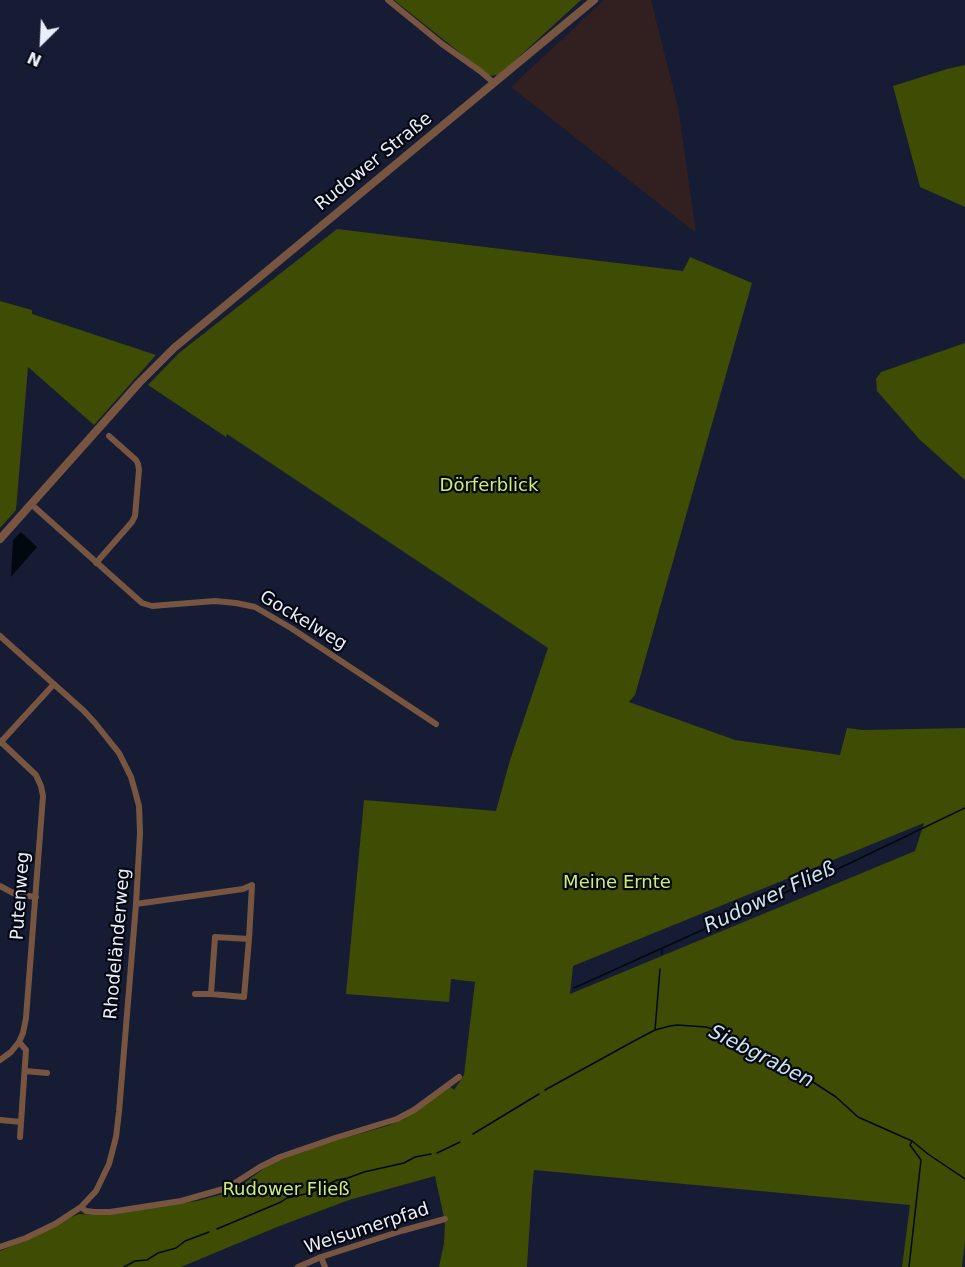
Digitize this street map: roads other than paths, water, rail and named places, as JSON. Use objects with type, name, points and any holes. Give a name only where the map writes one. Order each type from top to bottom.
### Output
[{"type":"street","points":[[388,0],[494,83]]},
{"type":"street","name":"Rudower Straße","points":[[0,539],[139,383],[174,348],[594,0]]},
{"type":"street","points":[[96,563],[135,516],[138,464],[108,436]]},
{"type":"street","name":"Gockelweg","points":[[32,504],[137,600],[146,605],[215,601],[244,604],[263,610],[436,724]]},
{"type":"street","name":"Rhodeländerweg","points":[[0,636],[54,684],[111,741],[131,777],[139,806],[140,832],[116,1137],[112,1156],[96,1191],[81,1207],[55,1224],[0,1247]]},
{"type":"street","points":[[0,742],[54,684]]},
{"type":"street","name":"Putenweg","points":[[0,742],[32,770],[44,796],[26,1018],[19,1042]]},
{"type":"street","points":[[136,904],[243,889],[252,885],[244,997],[211,993],[195,994]]},
{"type":"street","points":[[1,888],[15,894],[36,897]]},
{"type":"street","points":[[211,993],[215,937],[249,939]]},
{"type":"street","points":[[0,1060],[19,1042],[26,1050],[20,1137]]},
{"type":"street","points":[[25,1071],[47,1073]]},
{"type":"street","points":[[81,1207],[86,1211],[110,1212],[181,1201],[227,1188],[280,1157],[397,1119],[459,1077]]},
{"type":"street","points":[[0,1120],[21,1122]]},
{"type":"street","name":"Welsumerpfad","points":[[298,1267],[321,1257],[445,1219]]},
{"type":"street","points":[[321,1257],[326,1267]]},
{"type":"waterway","name":"Rudower Fließ","points":[[574,988],[844,866],[965,808]]},
{"type":"waterway","name":"Rudower Fließ","points":[[662,949],[662,954]]},
{"type":"waterway","points":[[655,1030],[660,969]]},
{"type":"waterway","name":"Siebgraben","points":[[545,1090],[655,1030],[677,1025],[706,1027],[730,1036],[813,1082],[836,1097],[858,1117],[912,1141],[965,1179]]},
{"type":"waterway","name":"Siebgraben","points":[[473,1134],[539,1094]]},
{"type":"waterway","points":[[909,1267],[921,1160],[910,1145],[912,1141]]},
{"type":"waterway","name":"Siebgraben","points":[[437,1153],[460,1142]]},
{"type":"waterway","name":"Rudower Fließ","points":[[217,1229],[287,1198],[310,1193],[337,1180],[431,1154]]},
{"type":"waterway","name":"Rudower Fließ","points":[[124,1267],[135,1261],[147,1260],[158,1253],[176,1248],[185,1241],[209,1232]]},
{"type":"park label","name":"Dörferblick","points":[[489,486]]},
{"type":"park label","name":"Meine Ernte","points":[[617,883]]}]
